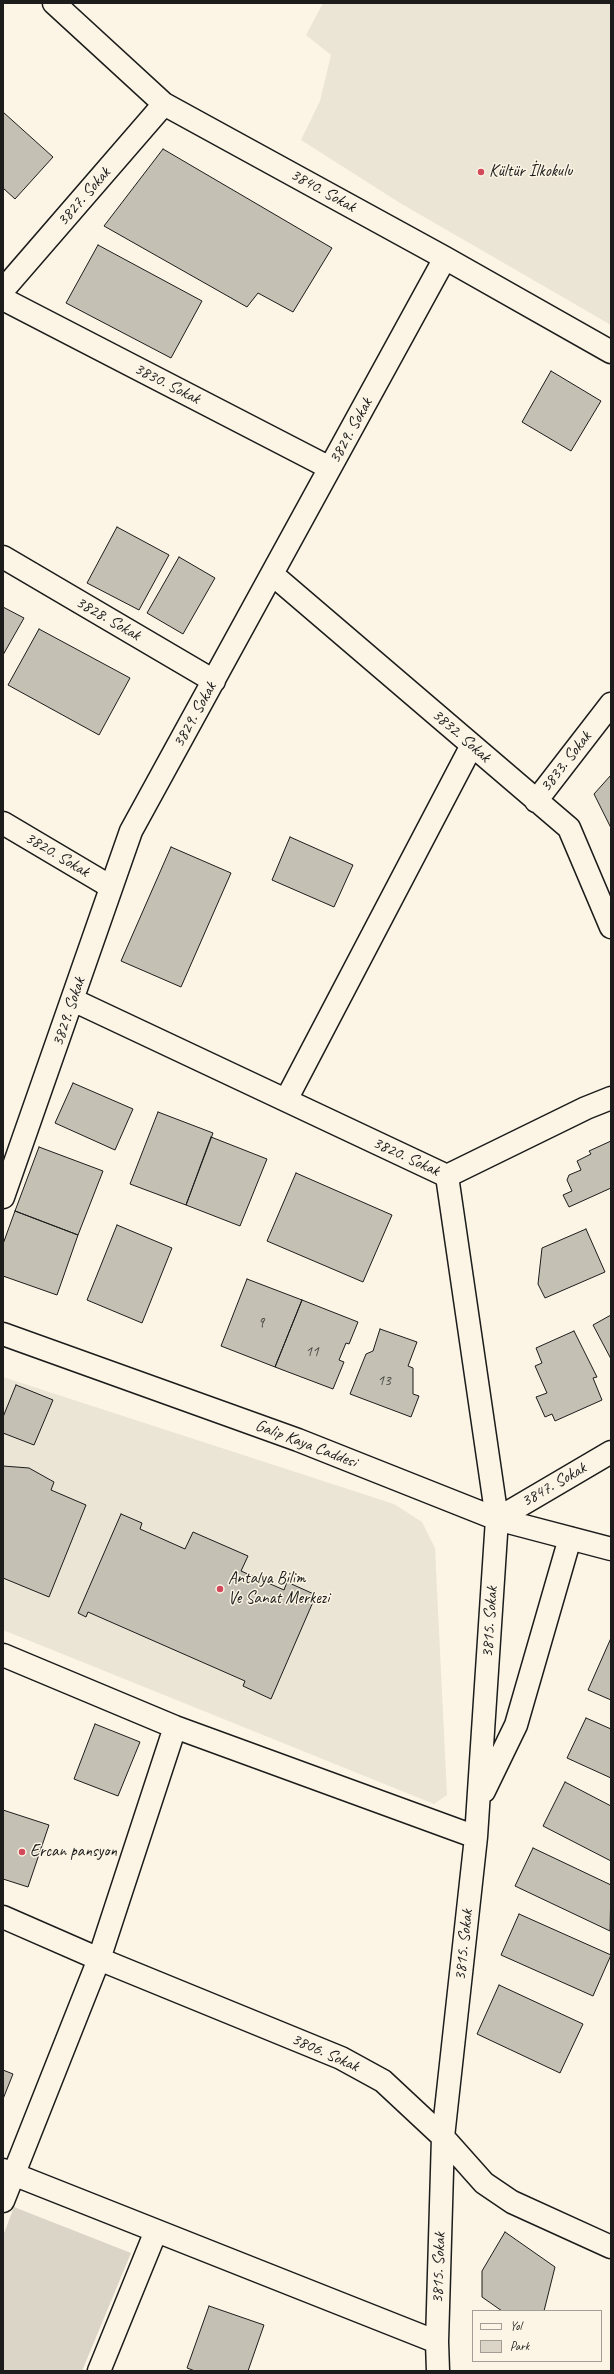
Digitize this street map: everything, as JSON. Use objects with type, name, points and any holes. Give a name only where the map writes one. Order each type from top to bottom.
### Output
[{"type":"street","name":"3840. Sokak","points":[[54,3],[164,104],[445,258],[611,352]]},
{"type":"street","name":"3827. Sokak","points":[[3,290],[164,104]]},
{"type":"street","name":"3829. Sokak","points":[[3,1197],[131,831],[445,258]]},
{"type":"street","name":"3830. Sokak","points":[[3,299],[330,468]]},
{"type":"street","name":"3828. Sokak","points":[[3,557],[214,681]]},
{"type":"street","name":"3832. Sokak","points":[[272,574],[568,828],[611,927]]},
{"type":"street","name":"3833. Sokak","points":[[536,800],[611,704]]},
{"type":"street","points":[[286,1100],[472,745]]},
{"type":"street","name":"3820. Sokak","points":[[3,823],[111,887]]},
{"type":"street","name":"3820. Sokak","points":[[73,1000],[447,1176],[497,1519]]},
{"type":"street","points":[[447,1176],[586,1108],[611,1098]]},
{"type":"street","name":"Galip Kaya Caddesi","points":[[3,1334],[298,1440],[497,1519],[611,1549]]},
{"type":"street","name":"3847. Sokak","points":[[497,1519],[611,1452]]},
{"type":"street","name":"3815. Sokak","points":[[438,2371],[437,2342],[443,2137],[476,1838],[497,1519]]},
{"type":"street","points":[[479,1801],[516,1725],[570,1538]]},
{"type":"street","points":[[3,1656],[175,1727],[476,1838]]},
{"type":"street","points":[[3,2201],[8,2173],[99,1959],[175,1727]]},
{"type":"street","name":"3806. Sokak","points":[[3,1916],[99,1959],[341,2058],[383,2081],[443,2137],[484,2183],[512,2202],[611,2247]]},
{"type":"street","points":[[8,2173],[437,2342]]},
{"type":"street","points":[[99,2371],[156,2231]]},
{"type":"shaded area","name":"Kültür İlkokulu","points":[[323,3],[611,3],[611,325],[400,203],[301,140],[320,101],[331,55],[306,35]]},
{"type":"shaded area","name":"Antalya Bilim Ve Sanat Merkezi","points":[[3,1377],[394,1504],[422,1522],[435,1548],[447,1795],[434,1804],[3,1630]]},
{"type":"green space","points":[[14,2207],[131,2253],[82,2371],[3,2371],[3,2236]]},
{"type":"building","points":[[3,112],[53,157],[15,199],[3,188]]},
{"type":"building","points":[[163,149],[332,248],[293,312],[258,293],[247,307],[104,226]]},
{"type":"building","points":[[98,245],[202,301],[171,358],[66,303]]},
{"type":"building","points":[[551,371],[601,401],[571,451],[522,422]]},
{"type":"building","points":[[117,527],[169,555],[139,610],[87,583]]},
{"type":"building","points":[[179,557],[215,578],[183,634],[147,613]]},
{"type":"building","points":[[3,607],[24,618],[3,655]]},
{"type":"building","points":[[39,629],[130,678],[99,735],[8,685]]},
{"type":"building","points":[[611,775],[611,828],[594,794]]},
{"type":"building","points":[[290,837],[353,865],[334,907],[272,880]]},
{"type":"building","points":[[171,847],[231,873],[181,987],[121,961]]},
{"type":"building","points":[[73,1083],[133,1109],[115,1150],[55,1123]]},
{"type":"building","points":[[158,1112],[213,1133],[186,1205],[130,1184]]},
{"type":"building","points":[[211,1137],[267,1159],[240,1226],[186,1205]]},
{"type":"building","points":[[611,1141],[611,1188],[569,1207],[563,1195],[572,1191],[567,1180],[569,1175],[581,1170],[577,1161],[591,1154],[589,1151]]},
{"type":"building","points":[[39,1147],[103,1171],[78,1235],[15,1211]]},
{"type":"building","points":[[296,1173],[392,1215],[363,1282],[267,1241]]},
{"type":"building","points":[[15,1211],[78,1235],[57,1295],[3,1276],[3,1244]]},
{"type":"building","points":[[117,1225],[172,1248],[142,1323],[87,1300]]},
{"type":"building","points":[[586,1229],[605,1272],[545,1298],[538,1284],[542,1248]]},
{"type":"building","points":[[247,1279],[302,1300],[275,1367],[221,1346]]},
{"type":"building","points":[[302,1300],[358,1322],[349,1344],[346,1343],[339,1360],[344,1362],[333,1389],[275,1367]]},
{"type":"building","points":[[611,1315],[611,1359],[593,1325]]},
{"type":"building","points":[[380,1329],[417,1342],[408,1366],[413,1368],[413,1394],[419,1396],[411,1417],[350,1394],[366,1354],[373,1351]]},
{"type":"building","points":[[574,1331],[597,1377],[593,1378],[602,1400],[555,1421],[552,1414],[545,1417],[536,1397],[547,1393],[535,1366],[542,1363],[536,1348]]},
{"type":"building","points":[[16,1385],[53,1400],[34,1445],[3,1433],[3,1417]]},
{"type":"building","points":[[3,1466],[29,1468],[54,1482],[51,1490],[86,1505],[49,1597],[3,1578]]},
{"type":"building","points":[[121,1514],[142,1523],[140,1529],[185,1549],[193,1532],[248,1556],[241,1571],[284,1590],[287,1582],[316,1595],[271,1699],[243,1686],[245,1681],[88,1612],[86,1617],[78,1613]]},
{"type":"building","points":[[611,1638],[611,1700],[588,1690]]},
{"type":"building","points":[[586,1718],[611,1729],[611,1778],[567,1758]]},
{"type":"building","points":[[95,1724],[140,1742],[118,1796],[74,1779]]},
{"type":"building","points":[[565,1782],[611,1806],[611,1861],[543,1826]]},
{"type":"building","name":"Ercan pansyon","points":[[3,1810],[49,1825],[28,1887],[3,1879]]},
{"type":"building","points":[[533,1848],[611,1885],[610,1931],[515,1886]]},
{"type":"building","points":[[519,1914],[611,1955],[593,1996],[501,1955]]},
{"type":"building","points":[[499,1985],[583,2024],[560,2073],[477,2034]]},
{"type":"building","points":[[3,2070],[13,2074],[3,2099]]},
{"type":"building","points":[[505,2232],[555,2267],[544,2310],[501,2310],[482,2297],[482,2271]]},
{"type":"building","points":[[209,2306],[264,2325],[248,2371],[195,2371],[187,2368]]},
{"type":"place","name":"Kültür İlkokulu","points":[[481,172]]},
{"type":"place","name":"Antalya Bilim Ve Sanat Merkezi","points":[[220,1589]]},
{"type":"place","name":"Ercan pansyon","points":[[22,1852]]}]
